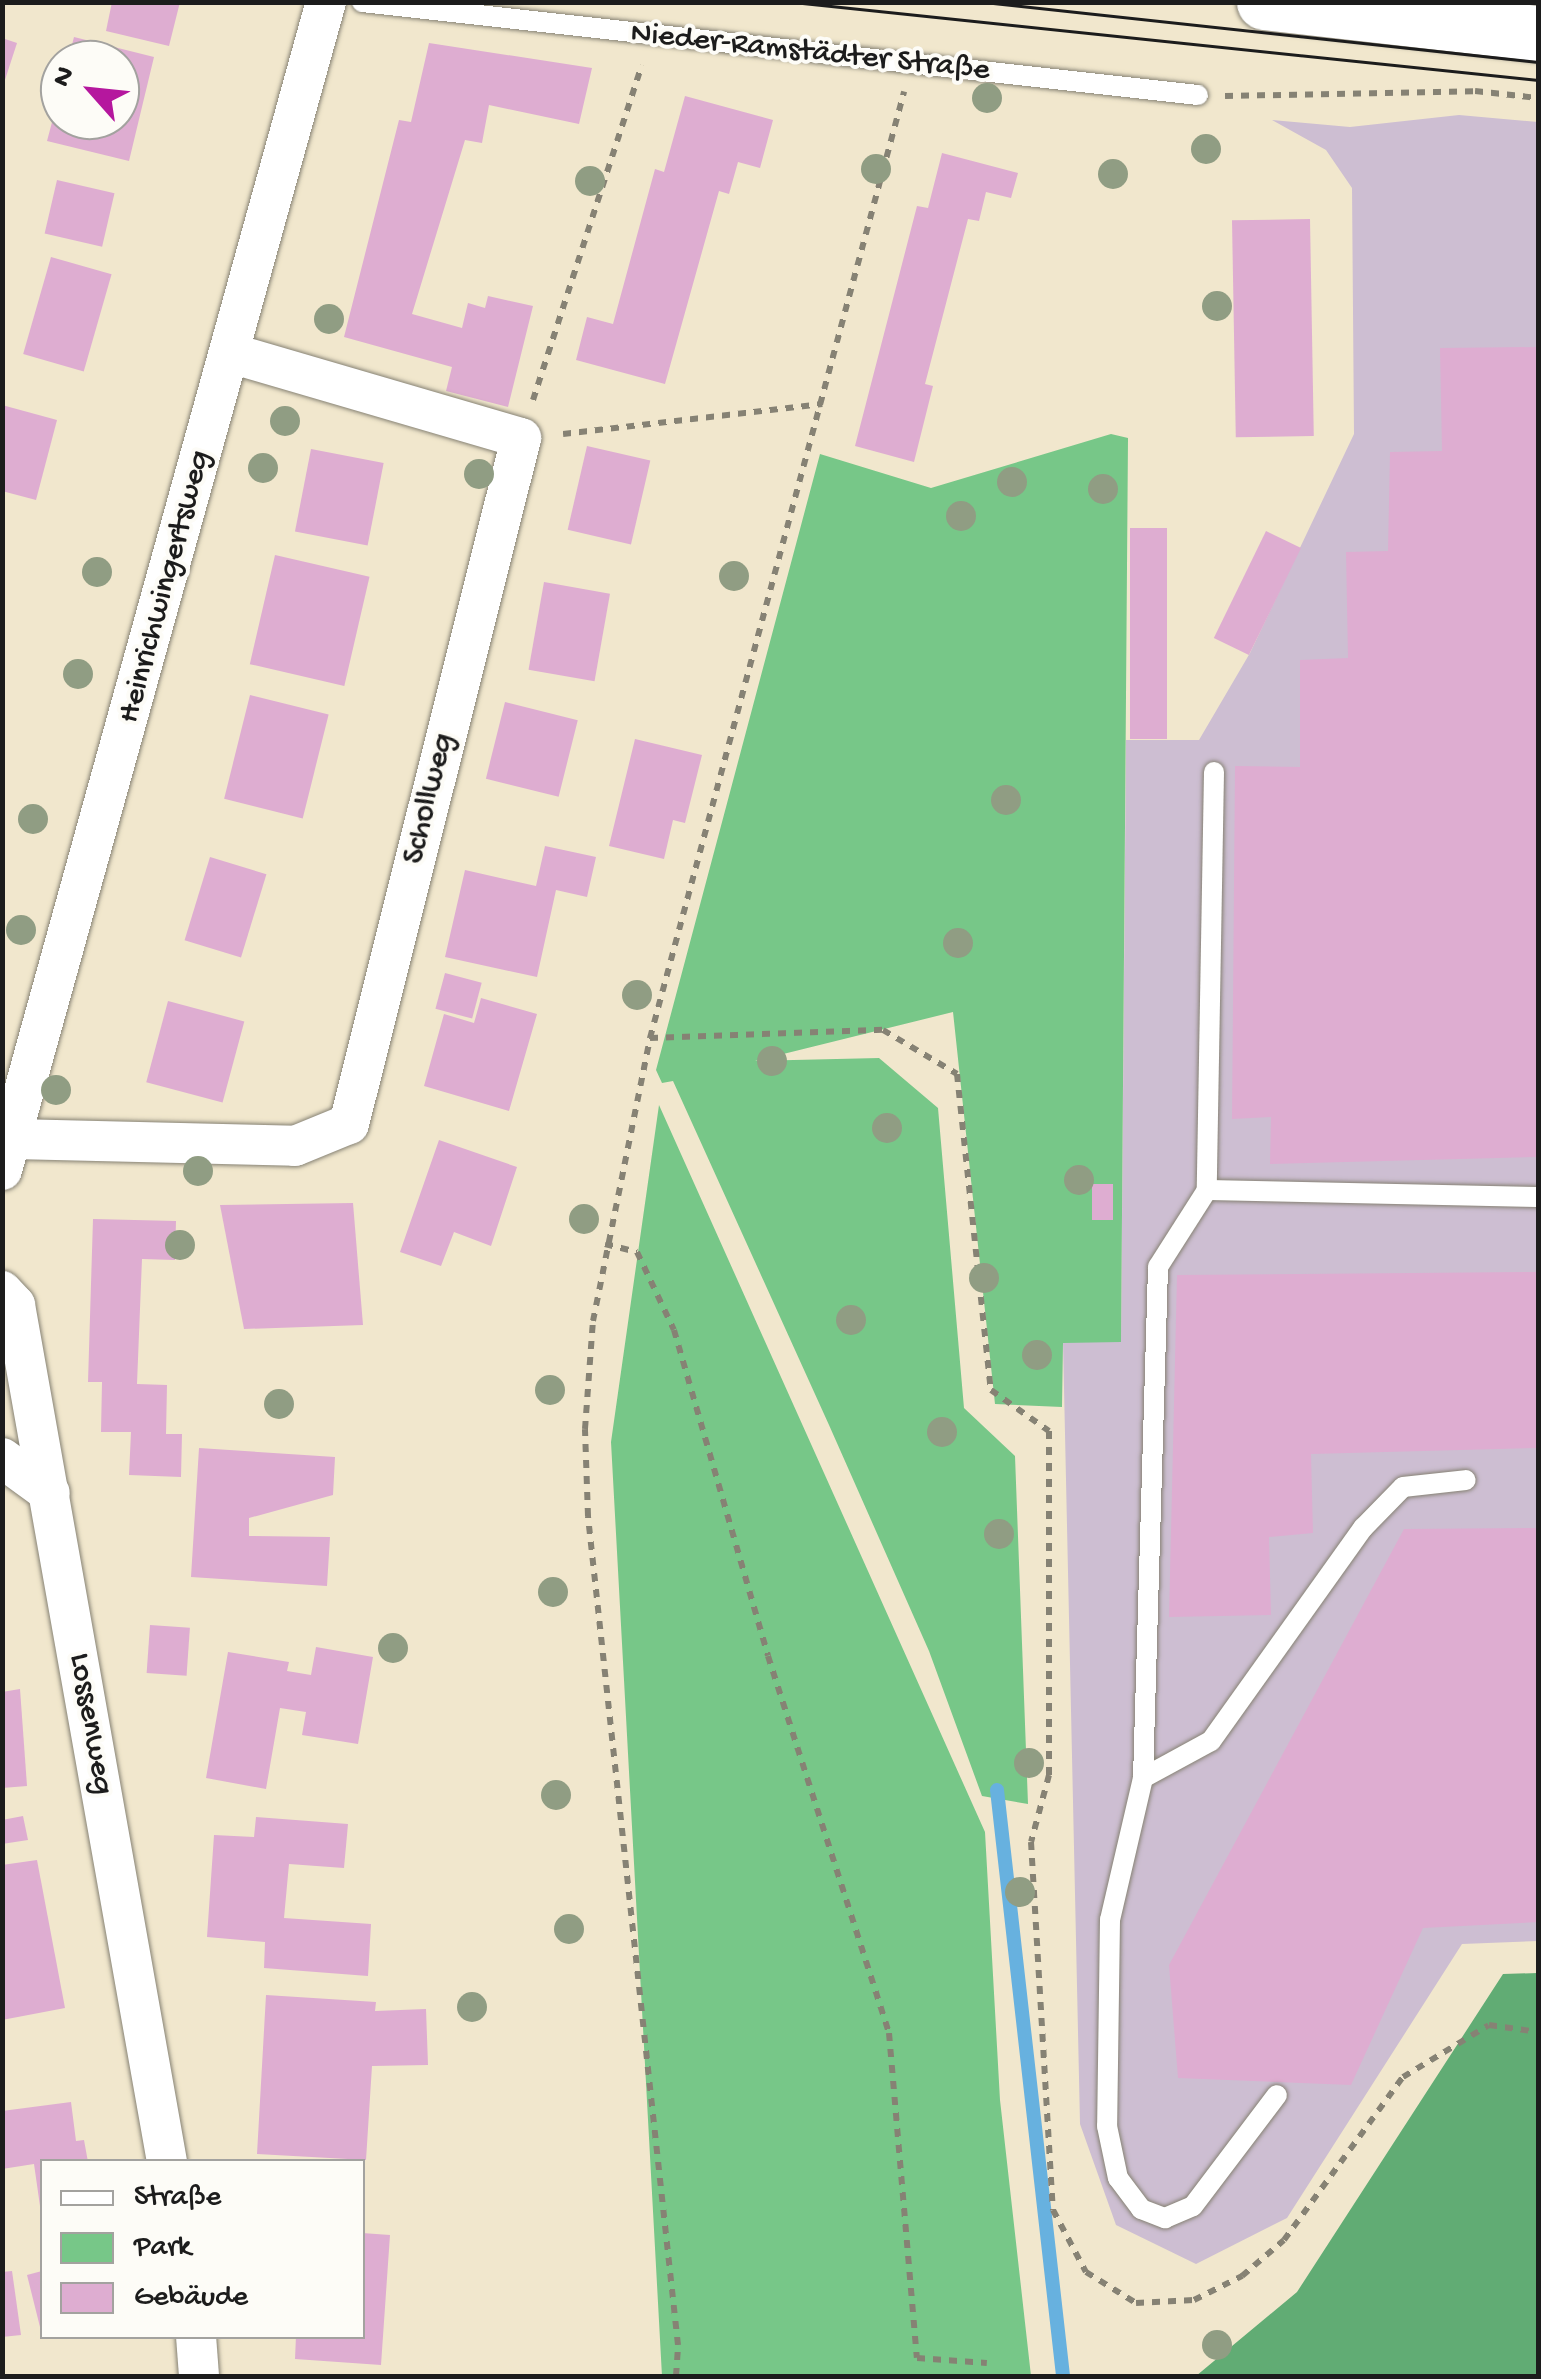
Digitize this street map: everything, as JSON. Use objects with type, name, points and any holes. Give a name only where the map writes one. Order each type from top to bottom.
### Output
[{"type":"main road","points":[[1264,2],[1526,22]]},
{"type":"street","name":"Heinrichwingertsweg","points":[[8,1154],[326,2]]},
{"type":"street","points":[[231,354],[521,438]]},
{"type":"street","name":"Schollweg","points":[[8,1154],[295,1146],[349,1124],[521,438]]},
{"type":"street","name":"Lossenweg","points":[[2,1291],[15,1305],[166,2159]]},
{"type":"street","points":[[2,1458],[50,1493]]},
{"type":"street","points":[[196,2339],[199,2376]]},
{"type":"lane","name":"Nieder-Ramstädter Straße","points":[[362,2],[1198,94]]},
{"type":"lane","points":[[1214,772],[1207,1190],[1158,1267],[1143,1778],[1110,1920],[1106,2126],[1118,2178],[1141,2209],[1165,2218],[1193,2206],[1277,2095]]},
{"type":"lane","points":[[1207,1190],[1538,1197]]},
{"type":"lane","points":[[1143,1778],[1210,1741],[1363,1528],[1402,1488],[1466,1480]]},
{"type":"path","points":[[651,35],[521,438],[822,404]]},
{"type":"path","points":[[676,2376],[678,2345],[588,1516],[585,1429],[605,1244],[650,1038],[911,64]]},
{"type":"path","points":[[1198,94],[1475,91],[1538,98]]},
{"type":"path","points":[[650,1038],[883,1030],[958,1074],[990,1390],[1049,1431],[1049,1776],[1032,1842],[1053,2210],[1086,2272],[1136,2303],[1194,2300],[1242,2276],[1284,2240],[1403,2077],[1489,2025],[1538,2032]]},
{"type":"path","points":[[605,1244],[637,1252],[650,1268],[674,1330],[889,2033],[917,2358],[987,2364]]},
{"type":"shaded area","points":[[1459,115],[1538,122],[1538,1941],[1462,1944],[1287,2218],[1196,2264],[1116,2225],[1080,2124],[1063,1342],[1121,1341],[1126,740],[1199,740],[1250,653],[1354,434],[1352,188],[1326,150],[1272,120],[1350,127]]},
{"type":"green space","points":[[1111,434],[1128,438],[1121,1342],[1063,1343],[1062,1407],[995,1404],[953,1012],[755,1061],[879,1058],[938,1108],[964,1408],[1015,1456],[1028,1804],[982,1796],[929,1651],[829,1425],[673,1081],[662,1083],[656,1070],[820,454],[931,488]]},
{"type":"green space","points":[[659,1105],[985,1832],[1000,2100],[1031,2376],[662,2376],[611,1442]]},
{"type":"green space","points":[[1538,1973],[1538,2376],[1196,2376],[1297,2292],[1503,1974]]},
{"type":"building","points":[[112,2],[180,2],[169,46],[106,31]]},
{"type":"building","points":[[2,38],[17,43],[3,86],[2,85]]},
{"type":"building","points":[[429,43],[592,68],[579,124],[489,105],[482,143],[465,140],[412,314],[462,328],[468,303],[485,308],[488,296],[533,306],[508,407],[446,391],[452,367],[344,337],[399,120],[411,122]]},
{"type":"building","points":[[140,54],[154,57],[140,115]]},
{"type":"building","points":[[685,96],[773,120],[760,168],[738,162],[729,194],[719,191],[665,384],[576,360],[587,317],[613,324],[655,169],[664,172]]},
{"type":"building","points":[[47,140],[134,140],[129,161]]},
{"type":"building","points":[[942,153],[1018,173],[1011,198],[986,192],[979,221],[968,219],[925,384],[933,386],[914,462],[855,446],[917,206],[928,208]]},
{"type":"building","points":[[57,180],[114,193],[102,247],[45,234]]},
{"type":"building","points":[[1310,219],[1314,436],[1236,437],[1232,220]]},
{"type":"building","points":[[51,257],[112,274],[84,371],[23,354]]},
{"type":"building","points":[[1538,347],[1538,1157],[1270,1164],[1271,1117],[1232,1119],[1235,766],[1300,767],[1300,660],[1348,658],[1346,552],[1388,551],[1390,452],[1442,451],[1440,348]]},
{"type":"building","points":[[2,405],[57,420],[36,500],[2,491]]},
{"type":"building","points":[[587,446],[650,461],[631,544],[568,530]]},
{"type":"building","points":[[311,449],[384,463],[368,546],[295,531]]},
{"type":"building","points":[[1130,528],[1167,528],[1167,739],[1130,739]]},
{"type":"building","points":[[1266,531],[1301,548],[1249,655],[1214,638]]},
{"type":"building","points":[[275,555],[370,577],[344,686],[250,664]]},
{"type":"building","points":[[544,582],[610,594],[595,681],[529,670]]},
{"type":"building","points":[[250,695],[329,715],[303,818],[224,799]]},
{"type":"building","points":[[505,702],[578,720],[559,797],[486,779]]},
{"type":"building","points":[[635,739],[702,755],[685,823],[673,820],[664,859],[609,846]]},
{"type":"building","points":[[545,846],[596,857],[587,897],[556,890],[537,977],[445,957],[465,870],[536,886]]},
{"type":"building","points":[[210,857],[266,874],[241,957],[185,940]]},
{"type":"building","points":[[445,973],[482,983],[472,1019],[435,1009]]},
{"type":"building","points":[[481,998],[537,1014],[509,1111],[424,1086],[444,1014],[474,1023]]},
{"type":"building","points":[[168,1001],[244,1021],[223,1103],[146,1082]]},
{"type":"building","points":[[439,1140],[517,1167],[491,1246],[454,1232],[441,1266],[400,1252]]},
{"type":"building","points":[[1092,1184],[1113,1184],[1113,1220],[1092,1220]]},
{"type":"building","points":[[353,1203],[363,1325],[244,1329],[220,1205]]},
{"type":"building","points":[[93,1219],[176,1221],[175,1260],[142,1259],[137,1384],[167,1385],[166,1434],[182,1434],[181,1477],[129,1475],[131,1432],[101,1432],[102,1382],[88,1382]]},
{"type":"building","points":[[1538,1272],[1538,1448],[1311,1454],[1313,1533],[1269,1537],[1271,1615],[1169,1617],[1177,1275]]},
{"type":"building","points":[[199,1448],[335,1457],[333,1495],[249,1518],[249,1536],[330,1537],[327,1586],[191,1577]]},
{"type":"building","points":[[1538,1528],[1538,1922],[1423,1928],[1351,2085],[1178,2078],[1169,1965],[1404,1529]]},
{"type":"building","points":[[150,1625],[190,1628],[187,1676],[147,1673]]},
{"type":"building","points":[[316,1647],[373,1657],[358,1744],[302,1735],[306,1712],[280,1708],[266,1789],[206,1778],[228,1652],[289,1662],[287,1671],[311,1675]]},
{"type":"building","points":[[20,1689],[27,1786],[2,1788],[2,1692]]},
{"type":"building","points":[[23,1816],[28,1840],[2,1844],[2,1820]]},
{"type":"building","points":[[256,1817],[348,1824],[344,1868],[289,1864],[284,1918],[371,1924],[368,1976],[264,1968],[265,1942],[207,1937],[214,1835],[254,1837]]},
{"type":"building","points":[[37,1860],[65,2008],[2,2020],[2,1865]]},
{"type":"building","points":[[266,1995],[376,2002],[375,2011],[426,2009],[428,2065],[372,2066],[366,2160],[257,2154]]},
{"type":"building","points":[[71,2102],[76,2141],[84,2140],[87,2159],[40,2159],[40,2206],[34,2164],[2,2169],[2,2111]]},
{"type":"building","points":[[365,2233],[390,2235],[381,2365],[295,2359],[296,2339],[365,2339]]},
{"type":"building","points":[[12,2271],[21,2335],[2,2337],[2,2272]]},
{"type":"building","points":[[40,2272],[40,2327],[27,2275]]},
{"type":"waterway","points":[[997,1790],[1063,2376]]},
{"type":"tram line","points":[[793,2],[1538,80]]},
{"type":"tram line","points":[[984,2],[1538,62]]}]
